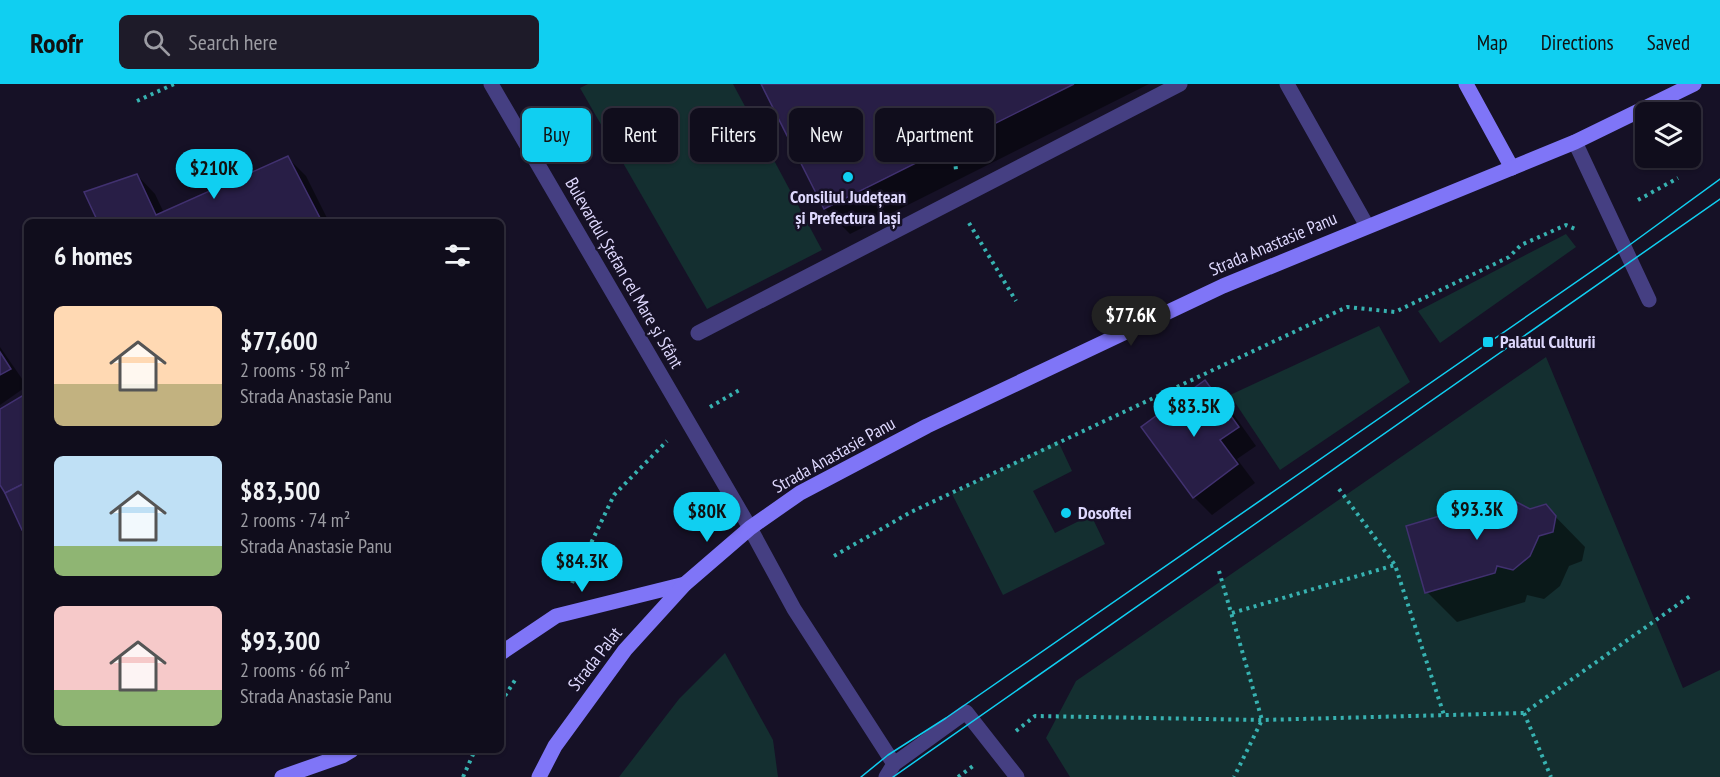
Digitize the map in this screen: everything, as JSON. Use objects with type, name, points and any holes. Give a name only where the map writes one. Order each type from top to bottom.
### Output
[{"type":"main road","name":"Strada Anastasie Panu","points":[[750,528],[800,493],[927,426],[1223,286],[1575,142],[1694,84]]},
{"type":"main road","points":[[1467,85],[1512,168]]},
{"type":"main road","name":"Strada Palat","points":[[539,777],[555,746],[625,650],[685,584],[750,528]]},
{"type":"main road","points":[[504,651],[556,616],[685,584]]},
{"type":"main road","points":[[282,777],[347,753]]},
{"type":"street","name":"Bulevardul Ștefan cel Mare și Sfânt","points":[[490,84],[688,419],[794,609],[890,770]]},
{"type":"street","points":[[698,333],[1180,84]]},
{"type":"street","points":[[1287,84],[1366,226]]},
{"type":"street","points":[[1575,142],[1649,300]]},
{"type":"street","points":[[890,770],[966,712],[1017,777]]},
{"type":"path","points":[[137,101],[174,84]]},
{"type":"path","points":[[1638,200],[1678,178]]},
{"type":"path","points":[[966,218],[1016,301]]},
{"type":"path","points":[[834,556],[911,512],[1347,307],[1395,312],[1509,257],[1521,245],[1566,225],[1575,229]]},
{"type":"path","points":[[556,616],[614,495],[688,419],[741,389]]},
{"type":"path","points":[[1338,489],[1395,565],[1444,715]]},
{"type":"path","points":[[1232,613],[1395,565]]},
{"type":"path","points":[[1219,572],[1262,720],[1234,777]]},
{"type":"path","points":[[1035,716],[1262,720],[1524,713],[1690,596]]},
{"type":"path","points":[[504,697],[522,669]]},
{"type":"path","points":[[1524,713],[1551,777]]},
{"type":"path","points":[[463,777],[474,753]]},
{"type":"green space","points":[[588,84],[733,84],[746,108],[690,108],[690,162],[775,162],[822,250],[707,309],[623,162],[678,162],[678,108],[603,108],[603,128],[580,88]]},
{"type":"green space","points":[[1566,234],[1576,247],[1440,343],[1418,311]]},
{"type":"green space","points":[[1379,326],[1410,382],[1280,470],[1230,395]]},
{"type":"green space","points":[[1546,357],[1683,688],[1720,670],[1720,777],[1070,777],[1046,738],[1076,681]]},
{"type":"green space","points":[[1058,441],[1072,471],[1033,491],[1055,533],[1091,515],[1105,544],[1003,595],[952,494]]},
{"type":"green space","points":[[725,653],[773,740],[778,777],[619,777],[679,699]]},
{"type":"building","points":[[761,84],[1074,84],[994,124],[994,108],[875,108],[875,162],[918,162],[824,209],[800,162],[863,162],[863,108],[789,108],[789,140],[777,116],[777,108],[773,108]]},
{"type":"building","points":[[288,156],[320,218],[97,219],[84,192],[137,174],[156,215]]},
{"type":"building","points":[[0,352],[11,369],[0,375]]},
{"type":"building","points":[[1205,380],[1239,427],[1220,440],[1238,464],[1193,498],[1141,427]]},
{"type":"building","points":[[24,395],[24,484],[5,493],[0,485],[0,409]]},
{"type":"building","points":[[24,484],[24,529],[22,530],[5,493]]},
{"type":"building","points":[[1490,495],[1511,499],[1530,509],[1546,504],[1556,516],[1553,532],[1539,536],[1530,556],[1513,570],[1497,566],[1495,573],[1425,593],[1406,526],[1473,506],[1479,509]]},
{"type":"tram line","points":[[861,777],[888,755],[946,718],[1624,249],[1720,179]]},
{"type":"tram line","points":[[893,777],[1720,199]]},
{"type":"place","name":"Consiliul Județean și Prefectura Iași","points":[[848,177]]},
{"type":"place","name":"Palatul Culturii","points":[[1488,342]]},
{"type":"place","name":"Dosoftei","points":[[1066,513]]}]
